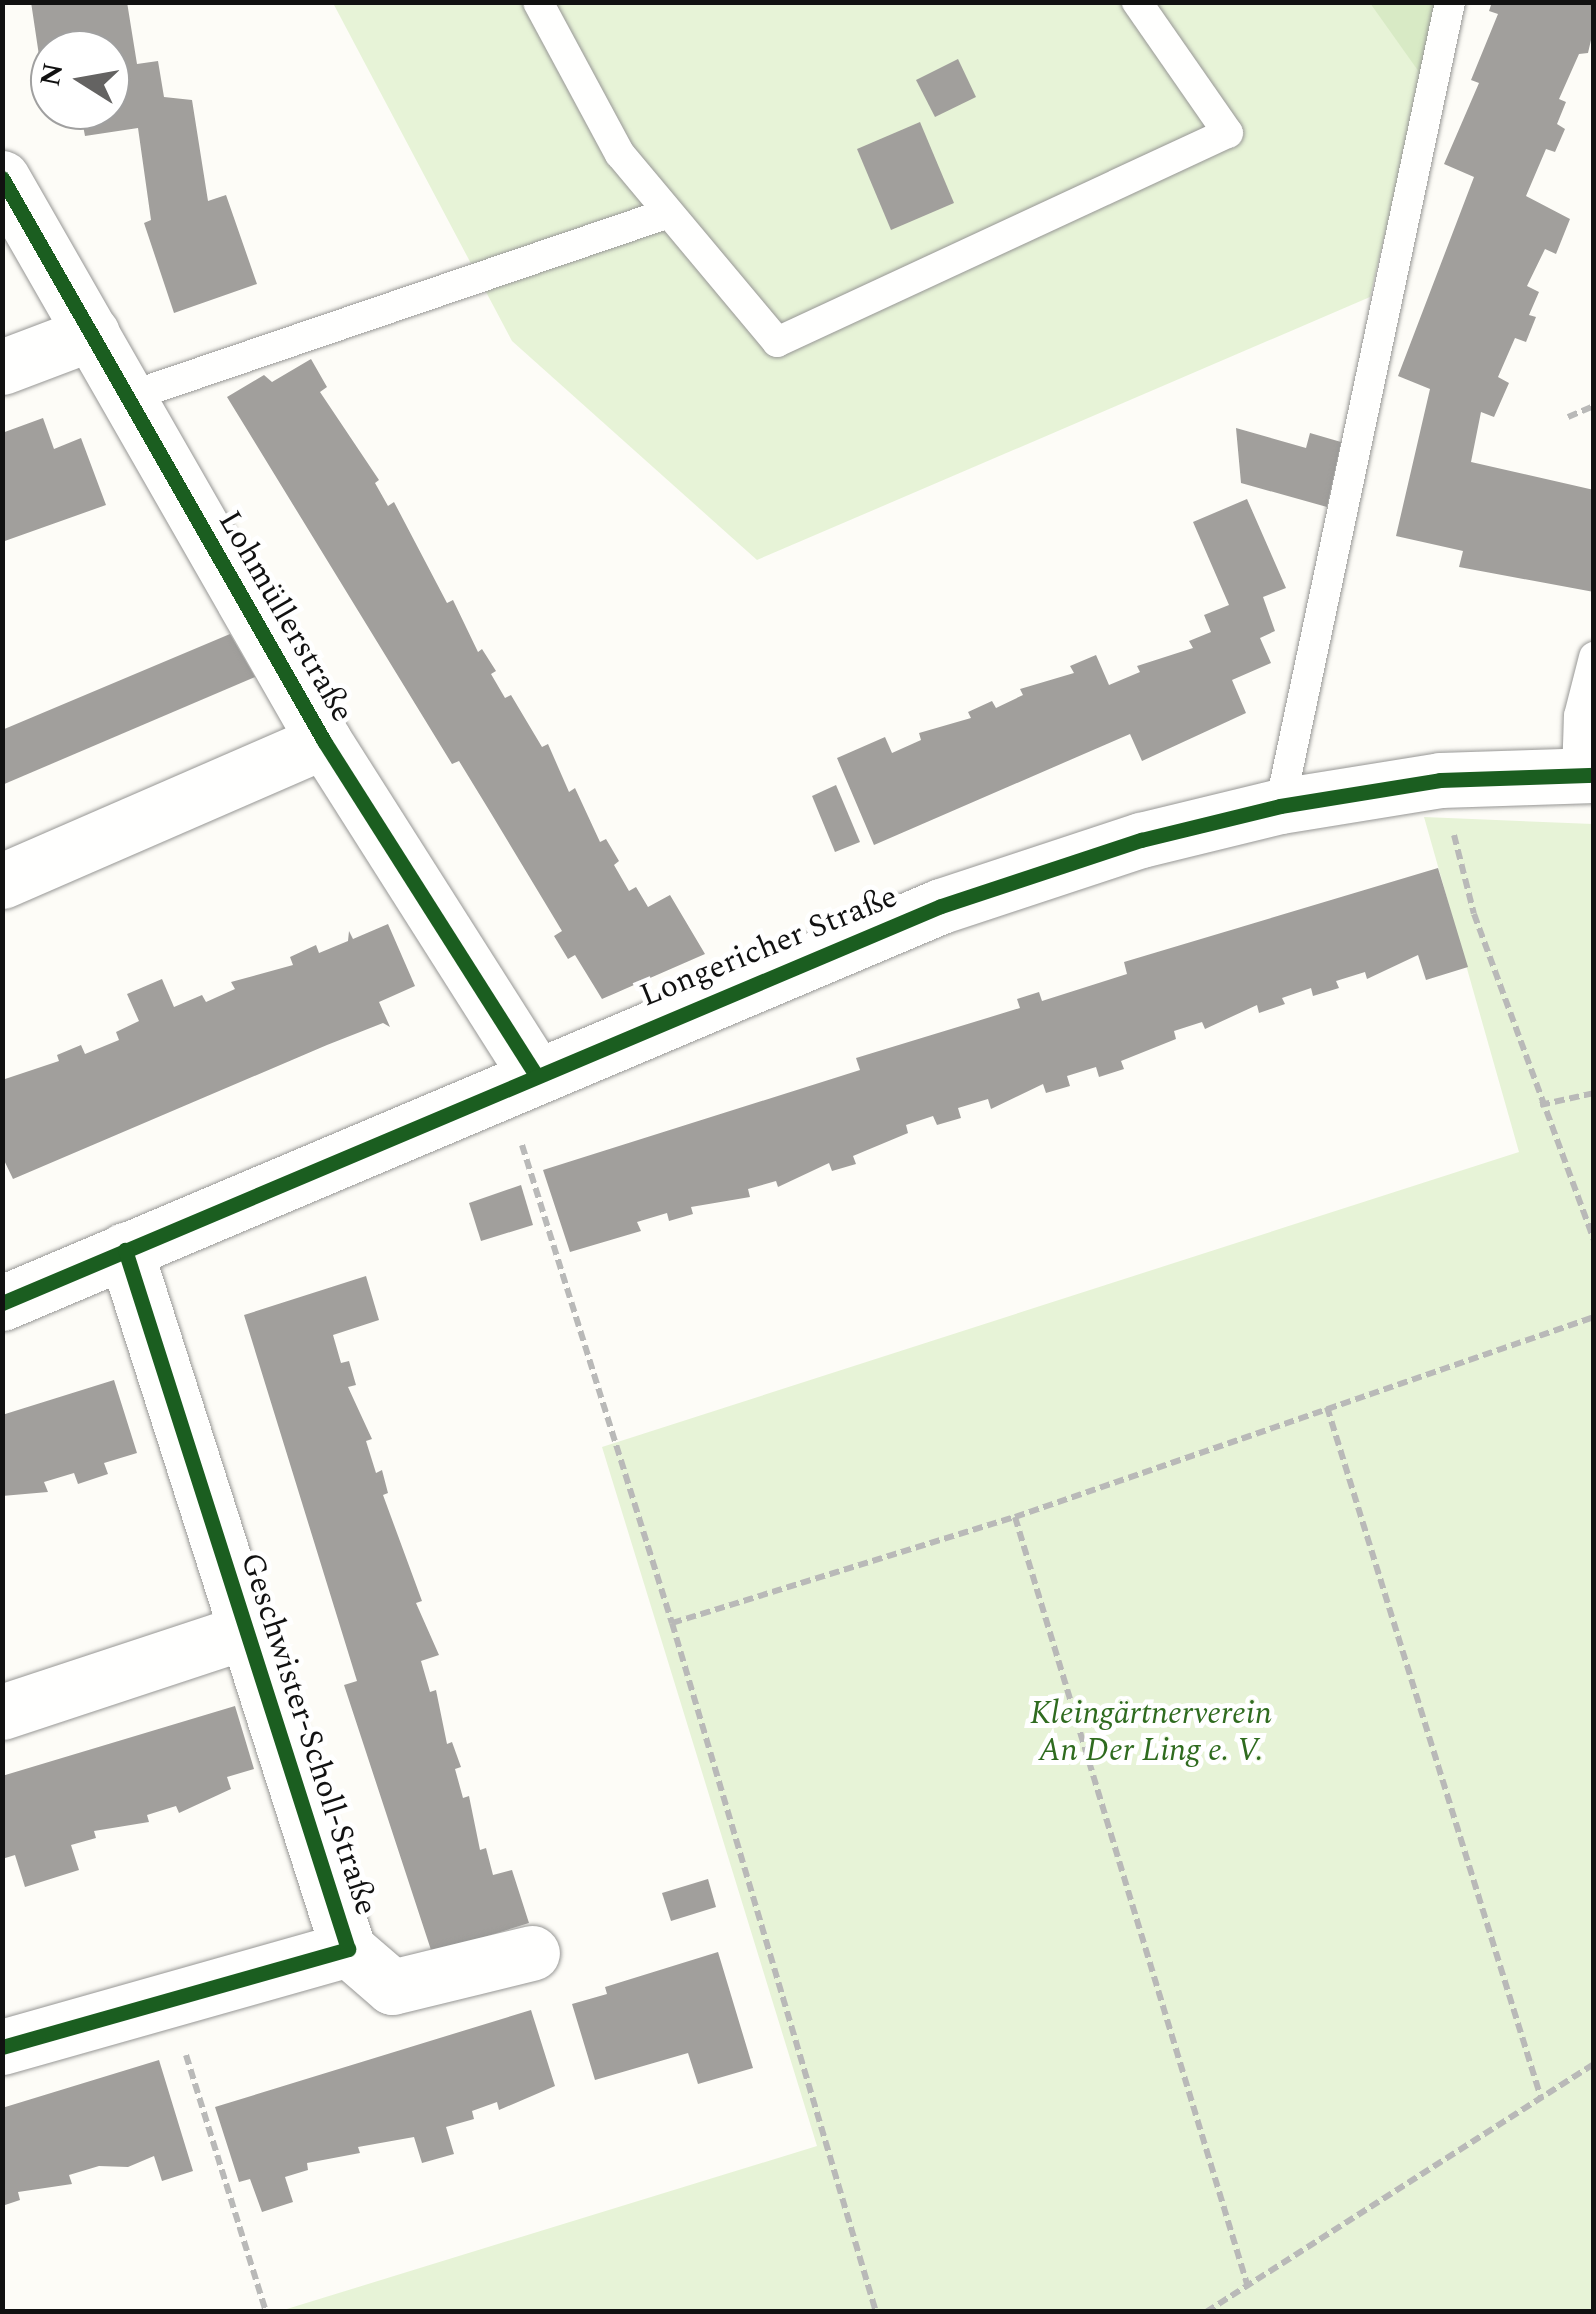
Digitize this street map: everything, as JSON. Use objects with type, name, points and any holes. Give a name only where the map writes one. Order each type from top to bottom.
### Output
[{"type":"street","name":"Lohmüllerstraße","points":[[2,178],[324,741],[536,1073]]},
{"type":"street","points":[[2,367],[92,333]]},
{"type":"street","points":[[2,882],[324,741]]},
{"type":"street","name":"Longericher Straße","points":[[2,1303],[536,1073],[942,906],[1142,840],[1280,806],[1440,780],[1585,775]]},
{"type":"street","name":"Geschwister-Scholl-Straße","points":[[125,1250],[348,1949],[392,1987],[532,1953]]},
{"type":"street","name":"Geschwister-Scholl-Straße","points":[[2,1712],[247,1631]]},
{"type":"street","name":"Geschwister-Scholl-Straße","points":[[2,2048],[348,1949]]},
{"type":"lane","points":[[538,2],[620,154],[776,342],[1228,133],[1137,2]]},
{"type":"lane","points":[[1280,806],[1450,2]]},
{"type":"lane","points":[[128,397],[666,214]]},
{"type":"lane","points":[[1585,775],[1579,716],[1594,658]]},
{"type":"path","points":[[1568,416],[1594,406]]},
{"type":"path","points":[[1440,780],[1474,914],[1540,1104],[1594,1240]]},
{"type":"path","points":[[1540,1104],[1594,1093]]},
{"type":"path","points":[[540,1205],[672,1623],[876,2312]]},
{"type":"path","points":[[672,1623],[1015,1516],[1594,1317]]},
{"type":"path","points":[[1328,1407],[1541,2098]]},
{"type":"path","points":[[1015,1516],[1247,2284]]},
{"type":"path","points":[[168,1998],[266,2312]]},
{"type":"path","points":[[1206,2312],[1594,2064]]},
{"type":"green space","points":[[333,3],[1440,3],[1370,297],[757,560],[512,341]]},
{"type":"green space","points":[[1370,3],[1440,3],[1424,79]]},
{"type":"green space","name":"Kleingärtnerverein An Der Ling e. V.","points":[[1424,817],[1593,824],[1593,2311],[277,2312],[817,2146],[602,1447],[1519,1152]]},
{"type":"building","points":[[31,2],[127,2],[137,64],[158,61],[164,97],[192,100],[208,201],[226,195],[257,284],[174,313],[144,223],[151,220],[138,128],[130,129],[130,30],[35,30]]},
{"type":"building","points":[[1492,2],[1593,2],[1594,27],[1588,53],[1579,54],[1559,99],[1566,102],[1557,124],[1565,129],[1555,152],[1546,149],[1526,196],[1570,219],[1556,254],[1545,249],[1527,286],[1539,292],[1529,315],[1536,317],[1526,342],[1515,338],[1498,377],[1509,383],[1494,417],[1481,412],[1471,462],[1594,490],[1594,592],[1459,567],[1463,551],[1396,536],[1430,389],[1398,376],[1474,177],[1444,164],[1479,83],[1471,80],[1498,14],[1489,11]]},
{"type":"building","points":[[958,59],[976,97],[935,117],[916,80]]},
{"type":"building","points":[[920,122],[954,203],[891,230],[857,149]]},
{"type":"building","points":[[84,130],[125,130],[85,136]]},
{"type":"building","points":[[311,359],[327,387],[320,392],[379,480],[375,483],[388,506],[394,502],[447,603],[453,600],[478,652],[482,649],[496,671],[491,674],[505,698],[511,695],[542,747],[548,744],[569,792],[575,788],[600,842],[606,839],[619,861],[614,865],[629,891],[636,887],[648,907],[670,895],[705,954],[602,999],[575,955],[568,959],[554,936],[562,931],[489,810],[459,761],[452,764],[227,397],[264,375],[272,382]]},
{"type":"building","points":[[43,418],[54,449],[81,438],[106,505],[2,542],[2,433]]},
{"type":"building","points":[[1236,428],[1306,448],[1310,433],[1341,442],[1327,507],[1241,483]]},
{"type":"building","points":[[1247,499],[1286,588],[1263,597],[1275,631],[1260,638],[1271,663],[1232,680],[1246,713],[1142,761],[1130,734],[874,845],[837,758],[885,737],[892,753],[921,740],[919,733],[971,718],[968,712],[992,701],[996,708],[1023,695],[1020,689],[1074,673],[1070,666],[1096,655],[1109,685],[1140,672],[1137,666],[1193,648],[1189,641],[1211,632],[1204,615],[1229,605],[1193,522]]},
{"type":"building","points":[[230,634],[255,677],[2,785],[2,730]]},
{"type":"building","points":[[836,785],[860,842],[835,852],[812,796]]},
{"type":"building","points":[[1438,868],[1468,967],[1426,980],[1418,955],[1367,979],[1365,972],[1336,981],[1339,988],[1313,996],[1311,988],[1282,998],[1285,1004],[1259,1013],[1257,1005],[1205,1029],[1202,1022],[1174,1031],[1176,1039],[1121,1061],[1124,1069],[1099,1077],[1096,1067],[1067,1076],[1070,1086],[1046,1093],[1043,1084],[991,1109],[988,1099],[958,1108],[961,1118],[937,1125],[933,1116],[906,1125],[908,1133],[853,1156],[856,1164],[832,1171],[829,1163],[778,1187],[776,1181],[748,1189],[750,1197],[691,1207],[693,1214],[669,1221],[667,1213],[637,1222],[641,1231],[570,1252],[543,1170],[860,1070],[856,1058],[1020,1008],[1017,999],[1039,992],[1042,1001],[1127,974],[1124,962]]},
{"type":"building","points":[[388,924],[415,986],[379,1002],[390,1027],[383,1023],[327,1045],[13,1179],[2,1156],[2,1080],[59,1061],[57,1055],[81,1045],[85,1054],[119,1040],[116,1032],[139,1021],[127,994],[162,979],[174,1007],[202,995],[206,1002],[235,989],[231,982],[293,965],[290,957],[316,945],[319,953],[348,941],[349,931],[353,939]]},
{"type":"building","points":[[521,1185],[533,1225],[481,1241],[469,1203]]},
{"type":"building","points":[[366,1276],[379,1320],[333,1335],[341,1363],[349,1361],[356,1385],[348,1387],[372,1439],[366,1441],[376,1473],[382,1470],[388,1493],[383,1495],[422,1601],[416,1603],[439,1655],[421,1661],[430,1692],[436,1690],[447,1744],[452,1742],[461,1767],[455,1769],[463,1798],[469,1796],[480,1850],[486,1848],[493,1875],[512,1870],[529,1923],[432,1953],[344,1685],[357,1681],[244,1315]]},
{"type":"building","points":[[114,1380],[137,1453],[104,1463],[108,1474],[78,1484],[74,1473],[44,1482],[48,1492],[2,1496],[2,1415]]},
{"type":"building","points":[[235,1706],[254,1769],[227,1777],[231,1789],[179,1813],[176,1806],[147,1815],[149,1822],[94,1831],[96,1838],[71,1845],[79,1870],[25,1887],[15,1855],[2,1859],[2,1776]]},
{"type":"building","points":[[708,1879],[716,1907],[671,1921],[662,1893]]},
{"type":"building","points":[[718,1952],[753,2068],[698,2084],[688,2053],[595,2080],[572,2004],[607,1994],[605,1987]]},
{"type":"building","points":[[531,2010],[555,2086],[499,2110],[497,2102],[472,2111],[474,2119],[446,2127],[454,2154],[422,2163],[414,2137],[358,2147],[360,2153],[307,2163],[308,2170],[285,2177],[293,2202],[262,2212],[250,2179],[239,2182],[215,2107]]},
{"type":"building","points":[[159,2060],[193,2171],[162,2181],[154,2156],[128,2167],[99,2166],[69,2175],[72,2184],[18,2192],[20,2200],[2,2206],[2,2108]]},
{"type":"cycle path","points":[[2,178],[324,741],[535,1073]]},
{"type":"cycle path","points":[[2,1303],[941,906],[1141,840],[1280,806],[1440,780],[1594,775]]},
{"type":"cycle path","points":[[2,2047],[348,1949],[125,1250]]}]
